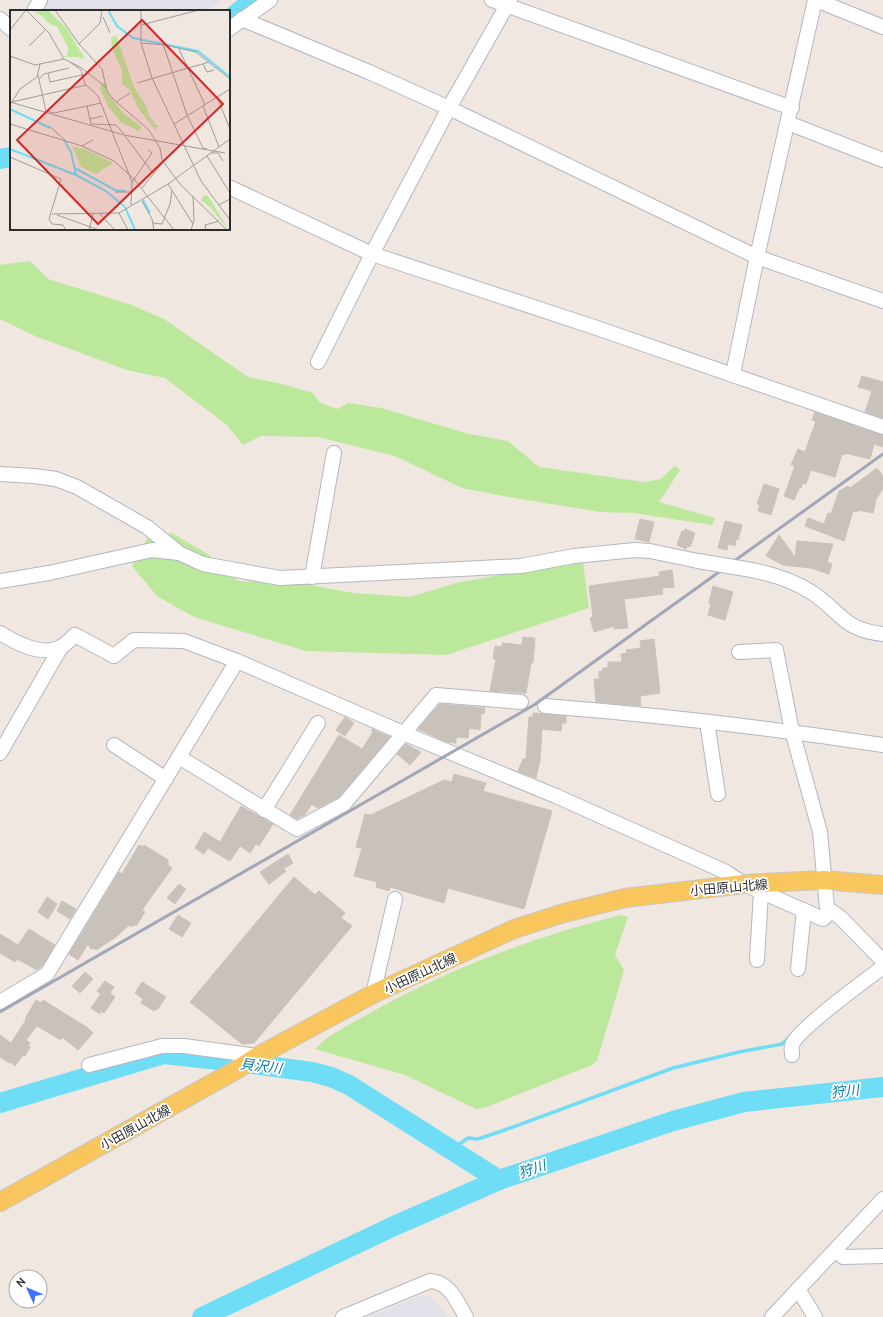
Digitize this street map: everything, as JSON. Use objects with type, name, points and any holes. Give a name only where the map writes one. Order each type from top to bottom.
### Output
[{"type":"main road","name":"小田原山北線","points":[[0,1202],[236,1070],[258,1056],[373,994],[514,929],[564,913],[625,898],[744,884],[824,880],[883,885]]},
{"type":"street","points":[[35,10],[40,0]]},
{"type":"street","points":[[230,28],[270,0]]},
{"type":"street","points":[[492,0],[508,3],[792,108]]},
{"type":"street","points":[[733,374],[757,257],[816,0],[883,27]]},
{"type":"street","points":[[318,362],[372,254],[449,108],[508,3]]},
{"type":"street","points":[[0,19],[10,28]]},
{"type":"street","points":[[242,20],[369,72],[449,108],[757,257],[883,301]]},
{"type":"street","points":[[788,123],[883,160]]},
{"type":"street","points":[[230,187],[372,254],[733,374],[883,427]]},
{"type":"street","points":[[312,577],[334,453]]},
{"type":"street","points":[[0,474],[56,479],[77,487],[147,527],[179,553],[203,564],[243,573],[280,578],[521,566],[574,556],[636,550],[650,551],[698,562],[767,573],[791,580],[813,593],[858,630],[883,634]]},
{"type":"street","points":[[0,581],[49,573],[152,550],[179,553]]},
{"type":"street","points":[[0,633],[27,647],[48,651],[61,647]]},
{"type":"street","points":[[0,753],[61,647],[75,635],[114,656],[134,640],[184,641],[237,661],[403,733],[556,796],[726,872],[744,884],[823,919],[831,911]]},
{"type":"street","points":[[739,652],[776,650],[792,731],[820,832],[827,908],[840,918],[883,960]]},
{"type":"street","points":[[0,1002],[47,974],[237,661]]},
{"type":"street","points":[[179,758],[297,829],[344,804],[436,695],[521,702]]},
{"type":"street","points":[[546,706],[792,731],[883,745]]},
{"type":"street","points":[[706,722],[718,794]]},
{"type":"street","points":[[264,810],[318,723]]},
{"type":"street","points":[[114,746],[166,778]]},
{"type":"street","points":[[757,960],[761,892]]},
{"type":"street","points":[[373,994],[395,898]]},
{"type":"street","points":[[798,968],[804,910]]},
{"type":"street","points":[[792,1055],[792,1045],[801,1034],[849,993],[883,967]]},
{"type":"street","points":[[89,1065],[162,1046],[192,1047],[258,1056]]},
{"type":"street","points":[[772,1317],[883,1199]]},
{"type":"street","points":[[834,1250],[843,1257],[883,1256]]},
{"type":"street","points":[[343,1317],[430,1281],[436,1281],[446,1287],[466,1317]]},
{"type":"street","points":[[798,1289],[815,1317]]},
{"type":"shaded area","points":[[47,0],[223,0],[208,10],[42,10]]},
{"type":"shaded area","points":[[419,1296],[428,1296],[436,1302],[447,1317],[368,1317]]},
{"type":"green space","points":[[30,261],[48,279],[129,304],[164,319],[248,377],[282,384],[313,393],[320,403],[338,409],[348,403],[381,408],[469,434],[508,441],[539,467],[644,482],[661,479],[675,466],[680,470],[659,502],[715,518],[712,525],[634,513],[601,512],[462,488],[395,456],[318,437],[261,436],[243,445],[227,425],[165,378],[127,370],[35,336],[0,319],[0,265]]},
{"type":"green space","points":[[172,533],[209,555],[238,581],[299,583],[353,593],[410,597],[456,583],[534,569],[583,563],[589,608],[446,655],[306,651],[194,617],[157,596],[132,566],[148,537]]},
{"type":"green space","points":[[620,915],[628,917],[615,955],[624,970],[597,1061],[592,1065],[487,1107],[476,1109],[405,1075],[315,1049],[327,1038],[348,1025],[400,997],[461,968],[523,944]]},
{"type":"building","points":[[862,376],[883,382],[883,418],[865,412],[872,391],[858,387]]},
{"type":"building","points":[[815,412],[883,435],[883,447],[874,444],[870,459],[845,453],[845,455],[842,454],[835,477],[811,470],[806,484],[803,483],[801,488],[799,488],[794,500],[784,496],[795,466],[791,465],[798,449],[805,452],[816,421],[812,420]]},
{"type":"building","points":[[877,468],[883,476],[883,489],[876,499],[873,513],[858,510],[858,512],[853,511],[844,541],[805,526],[808,518],[824,524],[828,513],[831,514],[839,491],[848,486],[850,488]]},
{"type":"building","points":[[764,484],[779,489],[771,515],[758,511],[760,505],[757,504]]},
{"type":"building","points":[[640,519],[654,522],[649,542],[635,539]]},
{"type":"building","points":[[725,521],[742,525],[738,540],[736,539],[735,546],[728,544],[727,550],[718,548]]},
{"type":"building","points":[[685,529],[695,533],[690,547],[687,546],[686,549],[677,545],[682,531],[684,532]]},
{"type":"building","points":[[779,535],[795,557],[797,541],[833,544],[827,562],[832,564],[829,574],[811,568],[783,565],[766,556]]},
{"type":"building","points":[[672,570],[674,587],[662,588],[663,594],[624,599],[628,628],[614,629],[614,626],[594,632],[590,618],[593,617],[589,586],[660,576],[659,572]]},
{"type":"building","points":[[713,586],[733,592],[725,620],[708,615]]},
{"type":"building","points":[[523,637],[535,638],[533,663],[531,663],[526,693],[490,691],[496,659],[493,659],[495,646],[502,647],[502,643],[522,645]]},
{"type":"building","points":[[654,639],[660,693],[640,696],[641,706],[596,702],[594,679],[599,679],[599,671],[603,671],[603,668],[608,668],[608,662],[622,662],[621,654],[627,653],[626,650],[641,648],[640,641]]},
{"type":"building","points":[[440,704],[485,708],[484,714],[481,713],[480,730],[469,728],[468,738],[456,737],[456,743],[447,742],[418,729]]},
{"type":"building","points":[[533,713],[566,716],[566,723],[562,723],[561,731],[542,729],[540,760],[536,778],[518,771],[523,759],[526,759],[529,717],[533,717]]},
{"type":"building","points":[[345,717],[354,723],[345,736],[336,730]]},
{"type":"building","points":[[372,729],[390,737],[339,797],[318,808],[312,804],[304,816],[297,819],[290,815],[339,735],[362,749],[373,732],[371,730]]},
{"type":"building","points":[[406,744],[421,752],[410,765],[397,754]]},
{"type":"building","points":[[454,774],[486,783],[483,791],[552,811],[524,909],[448,888],[444,903],[390,887],[389,891],[376,887],[377,882],[354,876],[362,848],[356,847],[365,814],[371,815],[444,780],[452,782]]},
{"type":"building","points":[[241,806],[273,824],[259,846],[256,844],[250,853],[240,846],[230,861],[208,848],[204,854],[195,848],[204,832],[220,842]]},
{"type":"building","points":[[139,845],[143,847],[144,845],[168,860],[168,865],[172,868],[142,910],[145,912],[136,926],[134,924],[132,927],[129,925],[116,937],[96,950],[94,948],[91,949],[88,944],[78,960],[69,954],[119,872],[122,874]]},
{"type":"building","points":[[288,854],[293,863],[283,869],[286,871],[269,884],[260,872]]},
{"type":"building","points":[[294,877],[315,895],[319,891],[345,913],[341,918],[352,926],[254,1043],[242,1044],[190,1002]]},
{"type":"building","points":[[179,884],[186,889],[175,904],[167,898]]},
{"type":"building","points":[[47,897],[57,904],[48,919],[38,912]]},
{"type":"building","points":[[62,901],[76,909],[70,919],[57,911]]},
{"type":"building","points":[[178,915],[191,923],[182,937],[169,929]]},
{"type":"building","points":[[29,929],[55,945],[42,966],[37,970],[17,959],[15,962],[0,953],[0,934],[18,945]]},
{"type":"building","points":[[85,972],[93,979],[80,993],[72,986]]},
{"type":"building","points":[[105,981],[114,987],[110,993],[115,997],[104,1013],[101,1011],[100,1014],[91,1008],[101,994],[97,991]]},
{"type":"building","points":[[142,982],[166,997],[157,1010],[155,1009],[154,1011],[141,1003],[143,999],[135,993]]},
{"type":"building","points":[[36,1000],[41,1003],[43,1000],[88,1028],[93,1033],[78,1050],[62,1037],[61,1040],[37,1026],[26,1040],[30,1043],[28,1046],[30,1047],[25,1056],[23,1055],[15,1066],[0,1057],[0,1035],[11,1043],[26,1020],[25,1019]]},
{"type":"waterway","points":[[230,19],[253,0]]},
{"type":"waterway","points":[[0,159],[10,157]]},
{"type":"waterway","points":[[451,1150],[468,1138],[478,1139],[502,1131],[673,1068],[739,1052],[782,1044],[790,1037]]},
{"type":"waterway","name":"貝沢川","points":[[0,1103],[164,1054],[312,1072],[331,1077],[349,1085],[499,1180]]},
{"type":"waterway","name":"狩川","points":[[202,1317],[394,1226],[499,1180],[673,1121],[744,1102],[883,1087]]},
{"type":"railway","points":[[0,1012],[534,705],[883,454]]}]
